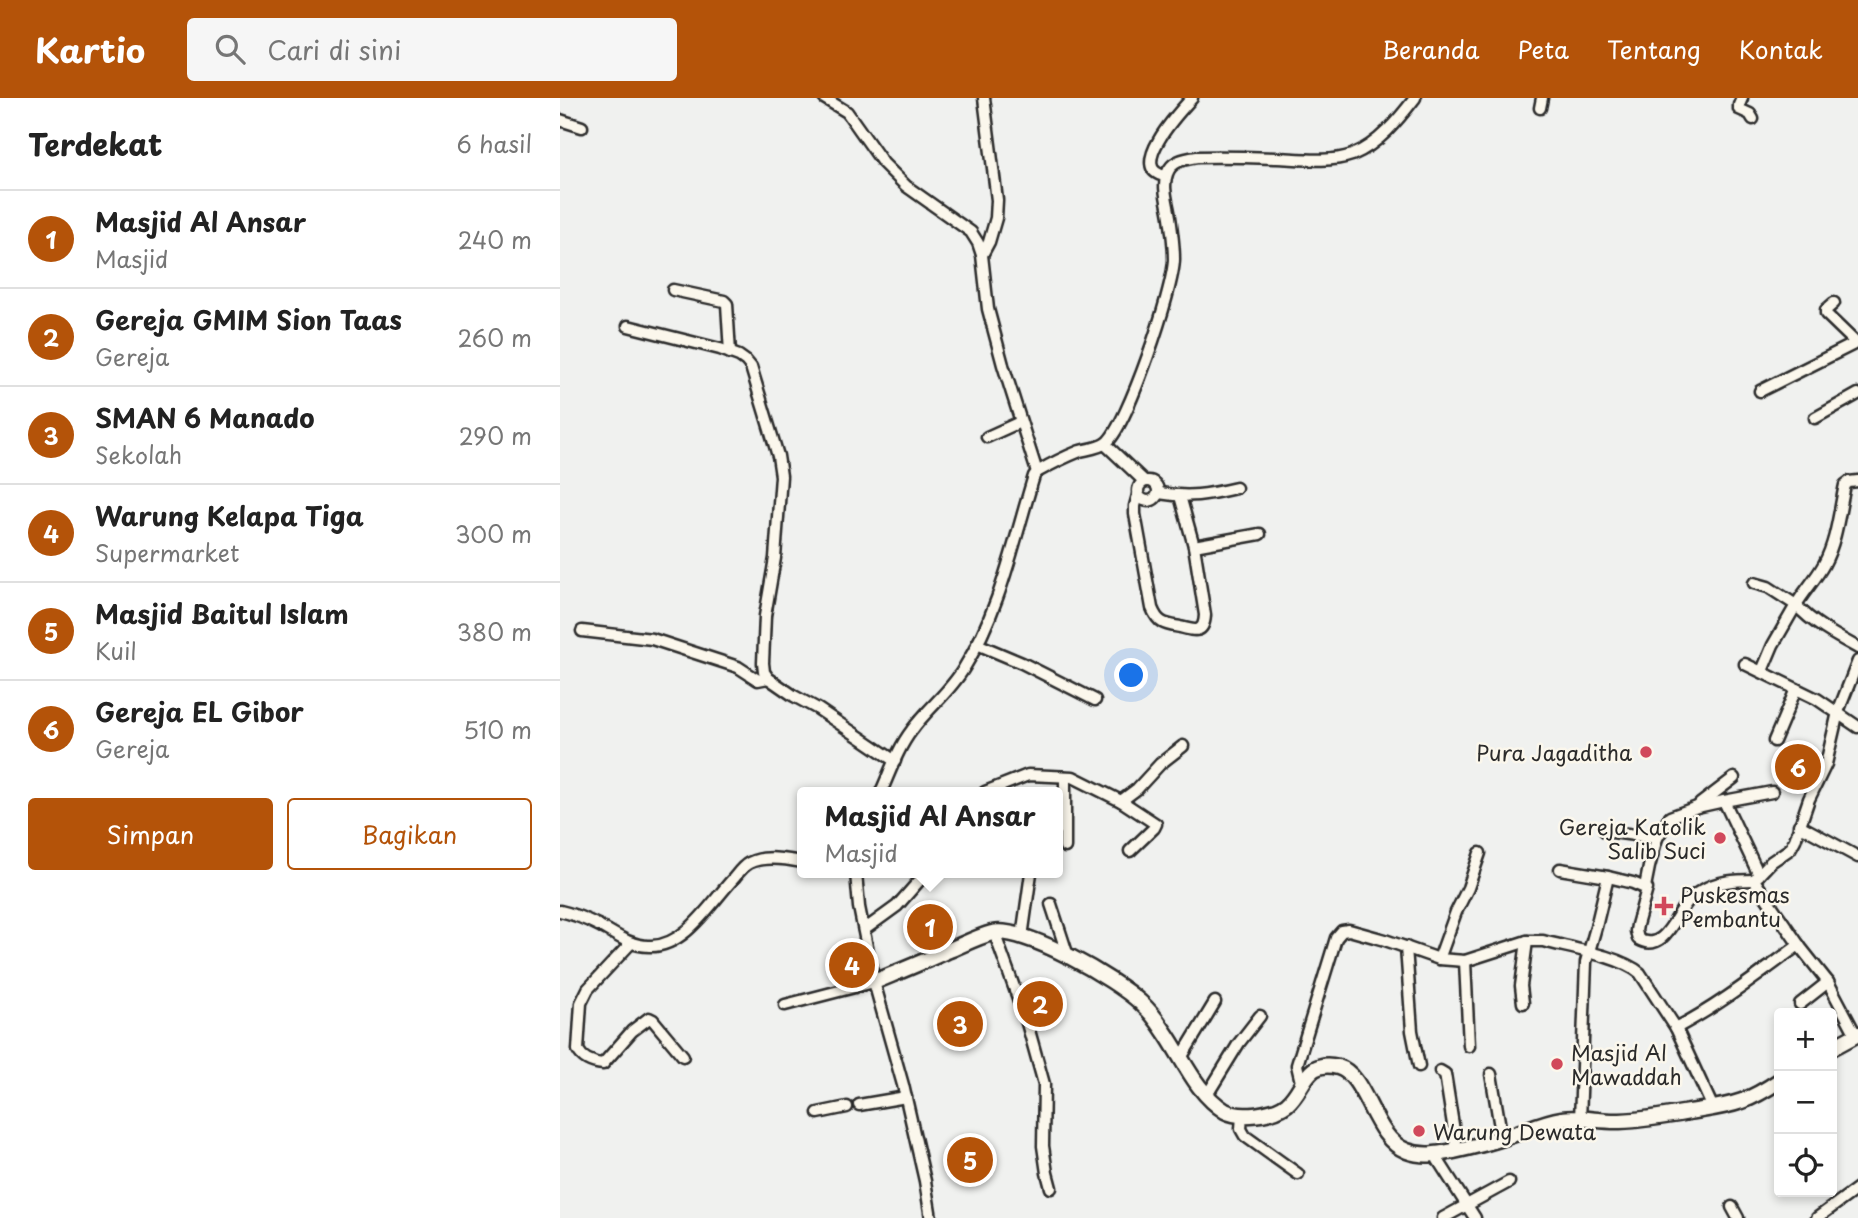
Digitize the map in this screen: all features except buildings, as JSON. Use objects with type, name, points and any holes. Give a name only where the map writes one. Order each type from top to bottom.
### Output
[{"type":"street","points":[[824,98],[847,112],[883,163],[906,186],[968,229],[975,238],[982,255],[991,321],[1037,472]]},
{"type":"street","points":[[982,255],[996,218],[997,200],[984,98]]},
{"type":"street","points":[[1166,176],[1154,172],[1152,154],[1164,133],[1192,98]]},
{"type":"street","points":[[883,787],[910,731],[955,682],[977,644],[1005,571],[1034,476],[1066,457],[1105,444],[1128,408],[1173,274],[1165,186],[1171,166],[1178,161],[1197,157],[1314,160],[1350,156],[1377,139],[1397,121],[1415,98]]},
{"type":"street","points":[[1738,100],[1740,110],[1750,114],[1753,119]]},
{"type":"street","points":[[560,120],[582,127]]},
{"type":"street","points":[[673,290],[724,301],[727,304],[730,353]]},
{"type":"street","points":[[1760,391],[1857,343],[1826,314],[1826,310],[1834,303]]},
{"type":"street","points":[[628,326],[730,353],[739,356],[751,367],[778,456],[781,477],[775,558],[765,616],[763,663],[768,678],[895,761]]},
{"type":"street","points":[[1815,418],[1858,394]]},
{"type":"street","points":[[987,437],[1020,422]]},
{"type":"street","points":[[1105,444],[1144,481]]},
{"type":"street","points":[[1138,495],[1142,499],[1152,501],[1157,498],[1158,487],[1150,480],[1144,481],[1138,489],[1135,506],[1155,616],[1162,622],[1195,631],[1205,625],[1205,615],[1195,545],[1180,496]]},
{"type":"street","points":[[1762,671],[1773,645],[1829,554],[1846,483],[1858,481]]},
{"type":"street","points":[[1159,493],[1199,496],[1236,488]]},
{"type":"street","points":[[1195,545],[1260,534]]},
{"type":"street","points":[[1754,583],[1768,587],[1820,625],[1858,648]]},
{"type":"street","points":[[582,631],[652,639],[738,667],[758,680],[768,678]]},
{"type":"street","points":[[977,644],[1022,663],[1095,700]]},
{"type":"street","points":[[1772,792],[1697,807],[1670,817],[1657,838],[1648,867],[1645,887],[1647,894],[1636,931],[1638,939],[1652,943],[1661,939],[1688,901],[1700,891],[1717,883],[1757,878],[1771,862],[1790,849],[1826,764],[1838,712],[1858,661]]},
{"type":"street","points":[[1745,664],[1797,689],[1838,712],[1858,727]]},
{"type":"street","points":[[1774,741],[1797,689]]},
{"type":"street","points":[[1121,801],[1138,789],[1160,764],[1183,746]]},
{"type":"street","points":[[998,787],[1028,775],[1073,778],[1121,801],[1156,824],[1130,851]]},
{"type":"street","points":[[1065,847],[1073,778]]},
{"type":"street","points":[[1697,807],[1734,778]]},
{"type":"street","points":[[1724,801],[1757,878],[1801,948],[1828,982],[1857,1034],[1837,1045]]},
{"type":"street","points":[[1799,825],[1857,856]]},
{"type":"street","points":[[1605,831],[1657,838]]},
{"type":"street","points":[[1439,958],[1480,853]]},
{"type":"street","points":[[560,911],[598,925],[631,943],[649,947],[666,945],[702,916],[721,891],[751,862],[765,859],[797,862]]},
{"type":"street","points":[[1560,869],[1608,877],[1645,887]]},
{"type":"street","points":[[1580,1120],[1586,962],[1608,877]]},
{"type":"street","points":[[855,878],[874,982],[906,1097],[932,1218]]},
{"type":"street","points":[[864,930],[897,906],[922,878]]},
{"type":"street","points":[[1021,937],[1030,878]]},
{"type":"street","points":[[1051,904],[1068,956]]},
{"type":"street","points":[[1301,1082],[1297,1065],[1336,938],[1342,931],[1349,930],[1439,958],[1465,961],[1527,941],[1543,941],[1612,960],[1637,970],[1678,1032],[1713,1108]]},
{"type":"street","points":[[994,932],[1027,1023],[1044,1084],[1043,1146],[1051,1188]]},
{"type":"street","points":[[785,1005],[874,982],[994,932],[1011,933],[1068,956],[1103,975],[1141,1003],[1164,1030],[1199,1087],[1226,1111],[1242,1116],[1268,1111],[1287,1104],[1301,1082],[1319,1066],[1345,1069],[1367,1100],[1386,1137],[1395,1146],[1422,1155],[1502,1139],[1564,1118],[1621,1121],[1713,1108],[1741,1102],[1774,1084]]},
{"type":"street","points":[[1523,1003],[1521,986],[1527,941]]},
{"type":"street","points":[[631,943],[588,989],[581,1003],[578,1049],[585,1059],[603,1064],[632,1031],[649,1018],[683,1056]]},
{"type":"street","points":[[1406,947],[1412,1031],[1419,1066]]},
{"type":"street","points":[[1678,1032],[1801,948]]},
{"type":"street","points":[[1465,961],[1469,1046]]},
{"type":"street","points":[[1800,1004],[1828,982]]},
{"type":"street","points":[[1181,1058],[1216,1002]]},
{"type":"street","points":[[1207,1095],[1239,1043],[1261,1016]]},
{"type":"street","points":[[1440,1071],[1445,1074],[1457,1150]]},
{"type":"street","points":[[1491,1074],[1502,1139]]},
{"type":"street","points":[[859,1105],[906,1097]]},
{"type":"street","points":[[818,1113],[847,1107]]},
{"type":"street","points":[[1242,1116],[1241,1129],[1245,1136],[1298,1174]]},
{"type":"street","points":[[1437,1154],[1438,1160],[1475,1218]]},
{"type":"street","points":[[1443,1218],[1508,1182]]},
{"type":"street","points":[[1817,1218],[1858,1188]]},
{"type":"street","points":[[1732,1207],[1738,1218]]},
{"type":"place","name":"Pura Jagaditha","points":[[1646,752]]},
{"type":"place","name":"Gereja EL Gibor","points":[[1798,767]]},
{"type":"place","name":"Gereja Katolik Salib Suci","points":[[1720,838]]},
{"type":"place","name":"Puskesmas Pembantu","points":[[1664,906]]},
{"type":"place","name":"Masjid Al Ansar","points":[[930,927]]},
{"type":"place","name":"Warung Kelapa Tiga","points":[[852,965]]},
{"type":"place","name":"Gereja GMIM Sion Taas","points":[[1040,1004]]},
{"type":"place","name":"SMAN 6 Manado","points":[[960,1024]]},
{"type":"place","name":"Masjid Al Mawaddah","points":[[1557,1064]]},
{"type":"place","name":"Warung Dewata","points":[[1419,1131]]},
{"type":"place","name":"Masjid Baitul Islam","points":[[970,1160]]}]
